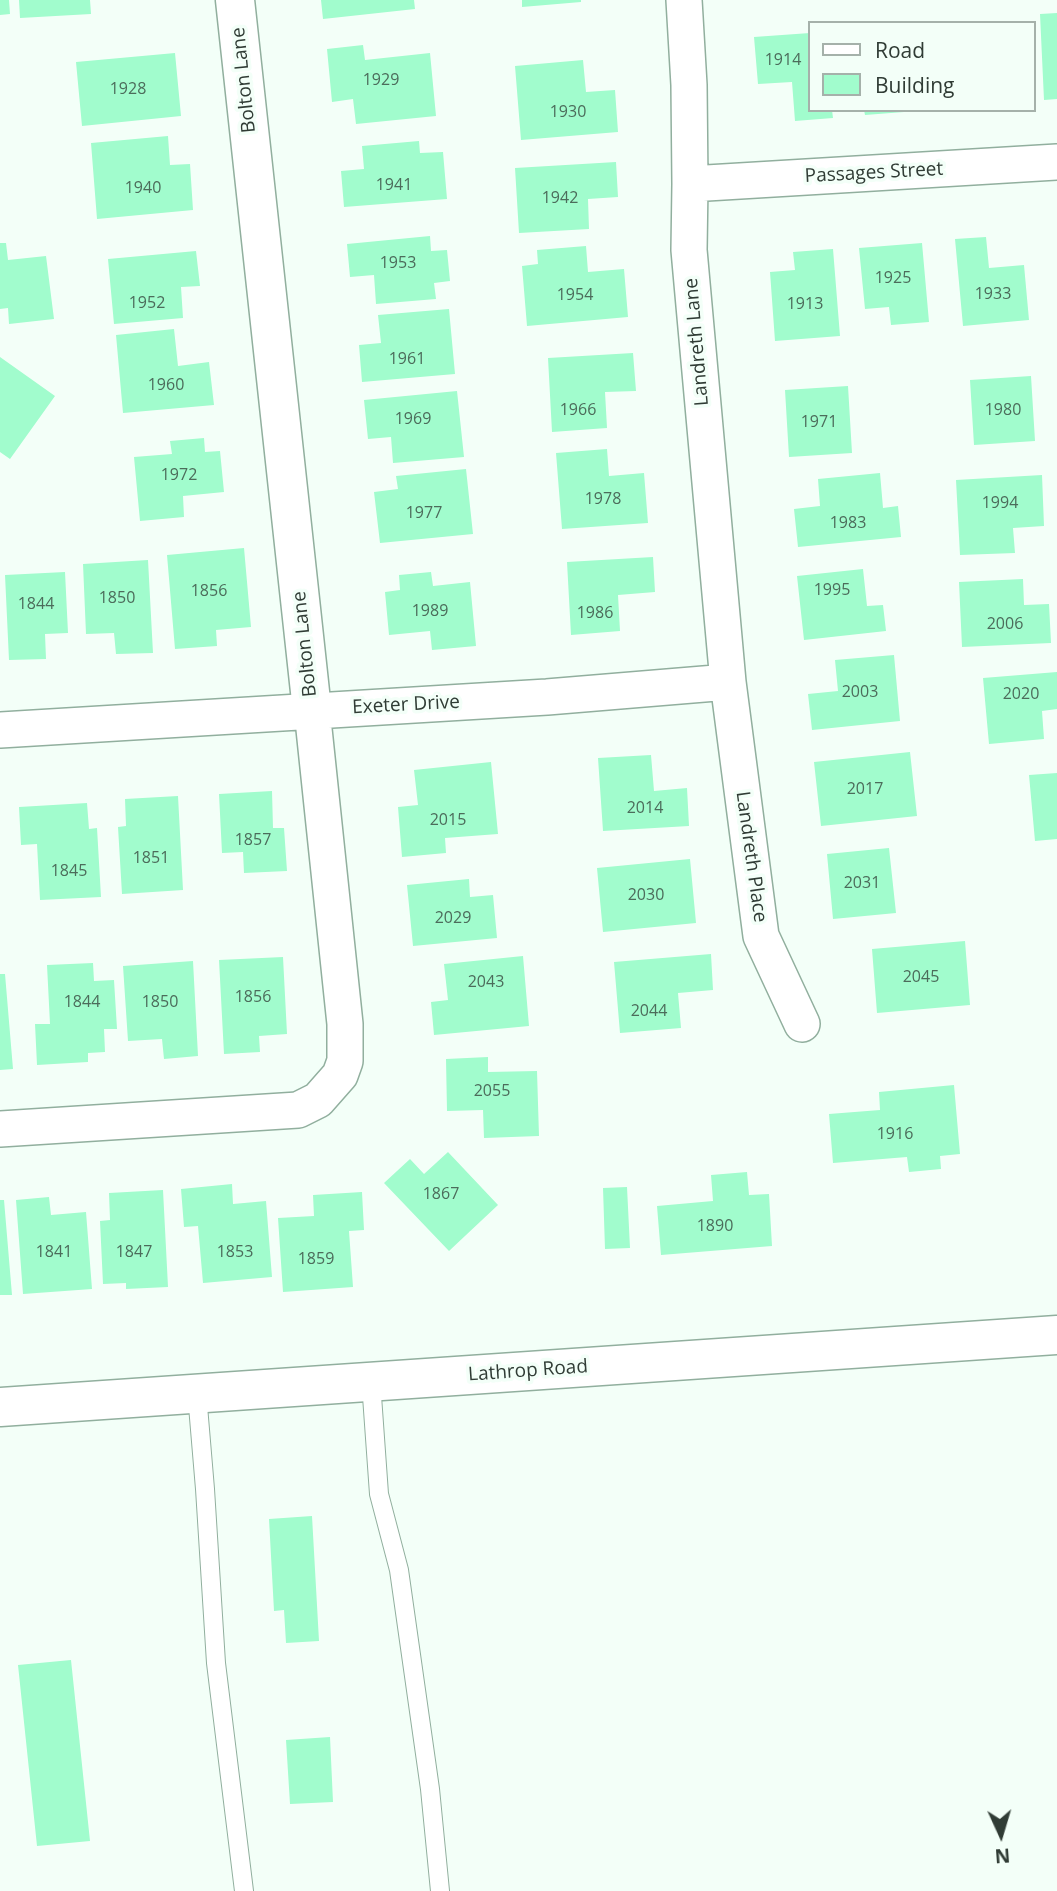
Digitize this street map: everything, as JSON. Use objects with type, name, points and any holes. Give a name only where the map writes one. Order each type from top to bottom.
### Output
[{"type":"main road","name":"Bolton Lane","points":[[235,0],[312,710]]},
{"type":"main road","name":"Lathrop Road","points":[[0,1408],[1057,1335]]},
{"type":"street","name":"Landreth Lane","points":[[684,0],[690,184],[689,250],[728,682]]},
{"type":"street","name":"Passages Street","points":[[690,184],[1057,162]]},
{"type":"street","name":"Exeter Drive","points":[[0,730],[547,697],[728,682]]},
{"type":"street","name":"Landreth Place","points":[[728,682],[761,936],[802,1024]]},
{"type":"street","name":"Bolton Lane","points":[[0,1129],[298,1110],[318,1100],[340,1075],[345,1061],[345,1024],[312,710]]},
{"type":"lane","points":[[371,1382],[379,1494],[399,1570],[430,1789],[440,1891]]},
{"type":"lane","points":[[197,1394],[216,1663],[244,1891]]},
{"type":"building","points":[[0,0],[9,0],[10,14],[0,15]]},
{"type":"building","points":[[19,0],[90,0],[91,14],[20,18]]},
{"type":"building","points":[[321,0],[414,0],[415,9],[323,19]]},
{"type":"building","points":[[522,0],[581,0],[581,2],[522,7]]},
{"type":"building","points":[[1057,13],[1057,99],[1044,100],[1040,14]]},
{"type":"building","points":[[808,33],[808,112],[832,112],[833,118],[795,121],[792,82],[758,84],[754,37]]},
{"type":"building","points":[[363,45],[365,60],[430,53],[436,116],[356,124],[353,99],[332,102],[327,49]]},
{"type":"building","points":[[175,53],[181,116],[82,126],[76,62]]},
{"type":"building","points":[[583,60],[586,92],[615,90],[618,132],[521,140],[515,66]]},
{"type":"building","points":[[864,112],[904,112],[865,115]]},
{"type":"building","points":[[168,136],[170,165],[190,164],[193,210],[97,219],[91,143]]},
{"type":"building","points":[[419,141],[420,153],[443,152],[447,199],[344,207],[341,171],[364,169],[362,146]]},
{"type":"building","points":[[616,162],[618,197],[588,199],[589,229],[519,233],[515,168]]},
{"type":"building","points":[[430,236],[431,251],[447,250],[450,281],[434,283],[436,299],[376,304],[374,275],[350,277],[347,244]]},
{"type":"building","points":[[986,237],[989,268],[1024,265],[1029,320],[963,326],[955,239]]},
{"type":"building","points":[[0,243],[6,243],[8,260],[46,256],[54,319],[9,324],[8,308],[0,309]]},
{"type":"building","points":[[922,243],[929,322],[891,325],[889,307],[865,309],[859,248]]},
{"type":"building","points":[[586,246],[588,272],[624,269],[628,317],[527,326],[522,266],[538,264],[537,250]]},
{"type":"building","points":[[833,249],[840,336],[775,341],[770,272],[795,270],[793,252]]},
{"type":"building","points":[[196,251],[200,286],[181,287],[183,318],[114,324],[108,259]]},
{"type":"building","points":[[449,309],[455,374],[362,382],[359,345],[381,343],[378,315]]},
{"type":"building","points":[[174,329],[178,366],[209,362],[214,405],[123,413],[116,335]]},
{"type":"building","points":[[633,353],[636,391],[605,392],[607,428],[552,432],[548,358]]},
{"type":"building","points":[[0,357],[55,396],[10,459],[0,452]]},
{"type":"building","points":[[1031,376],[1035,441],[974,445],[970,380]]},
{"type":"building","points":[[848,386],[852,453],[789,457],[785,390]]},
{"type":"building","points":[[457,391],[464,457],[393,463],[391,437],[368,439],[364,400]]},
{"type":"building","points":[[204,438],[205,452],[220,451],[224,492],[183,496],[184,517],[140,521],[134,457],[172,454],[170,441]]},
{"type":"building","points":[[607,449],[609,476],[644,473],[648,523],[562,529],[556,453]]},
{"type":"building","points":[[466,469],[473,534],[380,543],[374,492],[398,489],[396,476]]},
{"type":"building","points":[[880,473],[883,508],[898,506],[901,537],[798,547],[794,509],[820,506],[818,479]]},
{"type":"building","points":[[1042,475],[1044,526],[1013,528],[1015,553],[960,555],[956,480]]},
{"type":"building","points":[[244,548],[251,627],[216,630],[217,646],[175,649],[167,555]]},
{"type":"building","points":[[653,557],[655,592],[618,595],[620,631],[571,635],[567,562]]},
{"type":"building","points":[[148,560],[153,653],[116,654],[114,633],[86,634],[83,564]]},
{"type":"building","points":[[863,569],[867,606],[883,605],[886,631],[804,640],[797,576]]},
{"type":"building","points":[[65,572],[68,633],[45,634],[46,659],[9,660],[5,575]]},
{"type":"building","points":[[431,572],[433,586],[470,582],[476,646],[432,650],[430,631],[389,635],[385,592],[400,590],[399,575]]},
{"type":"building","points":[[1023,579],[1024,605],[1049,604],[1051,643],[962,647],[959,582]]},
{"type":"building","points":[[894,655],[900,721],[812,730],[808,694],[838,691],[835,660]]},
{"type":"building","points":[[1057,672],[1057,709],[1042,711],[1044,739],[989,744],[983,678]]},
{"type":"building","points":[[910,752],[917,816],[821,826],[814,762]]},
{"type":"building","points":[[651,755],[654,791],[687,788],[689,826],[603,831],[598,758]]},
{"type":"building","points":[[491,762],[498,834],[445,838],[446,853],[402,857],[398,807],[418,805],[414,770]]},
{"type":"building","points":[[1057,773],[1057,839],[1035,841],[1029,775]]},
{"type":"building","points":[[272,791],[273,828],[284,828],[287,871],[244,873],[243,852],[222,853],[219,794]]},
{"type":"building","points":[[178,796],[183,890],[122,894],[118,827],[126,826],[125,799]]},
{"type":"building","points":[[87,803],[89,829],[97,828],[101,897],[40,900],[37,844],[21,845],[19,807]]},
{"type":"building","points":[[889,848],[896,913],[833,919],[827,854]]},
{"type":"building","points":[[690,859],[696,923],[603,932],[597,868]]},
{"type":"building","points":[[469,879],[470,897],[493,895],[497,938],[413,946],[407,885]]},
{"type":"building","points":[[965,941],[970,1005],[877,1013],[872,949]]},
{"type":"building","points":[[711,954],[713,990],[678,993],[681,1028],[620,1033],[614,962]]},
{"type":"building","points":[[523,956],[529,1026],[434,1035],[431,1002],[448,1000],[444,964]]},
{"type":"building","points":[[283,957],[287,1034],[259,1036],[260,1052],[224,1054],[219,960]]},
{"type":"building","points":[[193,961],[198,1056],[164,1059],[162,1039],[128,1041],[123,966]]},
{"type":"building","points":[[93,963],[94,981],[114,980],[117,1029],[104,1029],[105,1052],[88,1053],[88,1062],[37,1065],[35,1024],[50,1024],[47,965]]},
{"type":"building","points":[[0,974],[5,974],[13,1069],[0,1070]]},
{"type":"building","points":[[488,1057],[488,1072],[537,1071],[539,1136],[484,1138],[483,1110],[447,1111],[446,1059]]},
{"type":"building","points":[[954,1085],[960,1154],[940,1156],[941,1169],[909,1172],[907,1157],[833,1163],[829,1114],[880,1110],[879,1092]]},
{"type":"building","points":[[448,1152],[498,1205],[449,1251],[384,1183],[410,1159],[424,1174]]},
{"type":"building","points":[[747,1172],[749,1195],[769,1194],[772,1246],[661,1255],[657,1206],[713,1201],[711,1175]]},
{"type":"building","points":[[232,1184],[233,1204],[266,1201],[272,1277],[203,1283],[198,1226],[184,1227],[181,1189]]},
{"type":"building","points":[[627,1187],[630,1248],[605,1249],[603,1188]]},
{"type":"building","points":[[163,1190],[168,1287],[126,1289],[126,1283],[103,1284],[100,1221],[110,1220],[109,1193]]},
{"type":"building","points":[[362,1192],[364,1230],[349,1231],[353,1287],[283,1292],[278,1218],[314,1216],[313,1195]]},
{"type":"building","points":[[49,1197],[51,1215],[86,1212],[92,1289],[23,1294],[16,1200]]},
{"type":"building","points":[[0,1200],[4,1200],[12,1295],[0,1295]]},
{"type":"building","points":[[312,1516],[319,1641],[286,1643],[284,1610],[274,1611],[269,1519]]},
{"type":"building","points":[[71,1660],[90,1841],[37,1846],[18,1665]]},
{"type":"building","points":[[330,1737],[333,1802],[290,1804],[286,1740]]}]
